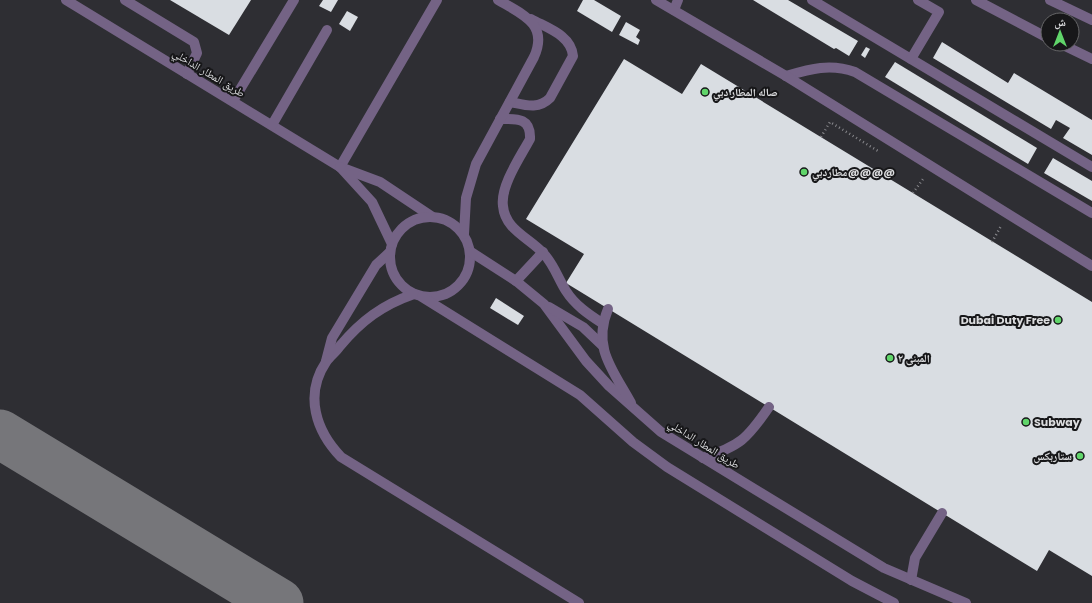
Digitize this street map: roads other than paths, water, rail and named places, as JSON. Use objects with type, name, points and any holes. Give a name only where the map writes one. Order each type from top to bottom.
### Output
[{"type":"street","name":"طريق المطار الداخلي","points":[[66,0],[340,166],[380,182],[431,216],[450,222],[464,234],[471,252],[516,281],[544,304],[586,361],[634,410],[661,432],[884,568],[966,603]]},
{"type":"street","points":[[125,0],[194,42],[197,53],[187,74]]},
{"type":"street","points":[[233,101],[294,0]]},
{"type":"street","points":[[340,166],[437,0]]},
{"type":"street","points":[[498,0],[568,41],[572,48],[573,56],[550,98],[546,102],[535,106],[510,102]]},
{"type":"street","points":[[656,0],[786,76],[1092,264]]},
{"type":"street","points":[[674,10],[678,0]]},
{"type":"street","points":[[812,0],[1092,167]]},
{"type":"street","points":[[911,59],[939,12],[918,0]]},
{"type":"street","points":[[976,0],[1040,34]]},
{"type":"street","points":[[1050,0],[1092,20]]},
{"type":"street","points":[[464,234],[465,204],[470,180],[481,154],[537,49],[537,32],[534,24],[528,18]]},
{"type":"street","points":[[272,125],[327,30]]},
{"type":"street","points":[[1079,52],[1092,58]]},
{"type":"street","points":[[786,76],[827,66],[845,68],[855,72],[1092,213]]},
{"type":"street","points":[[500,119],[515,119],[523,121],[531,132],[530,139],[507,183],[503,195],[503,206],[506,218],[513,227],[543,252],[575,302],[602,323]]},
{"type":"street","name":"طريق المطار الداخلي","points":[[340,166],[372,202],[391,248],[390,262],[395,277],[405,289],[418,295],[580,395],[632,442],[667,467],[852,581],[894,603]]},
{"type":"street","points":[[431,216],[423,217],[400,229],[391,248],[376,264],[332,338],[326,361],[318,377],[315,394],[315,412],[320,429],[328,444],[341,457],[579,603]]},
{"type":"street","points":[[326,361],[368,317],[397,300],[418,295],[441,296],[458,287],[468,271],[471,252]]},
{"type":"street","points":[[516,281],[543,252]]},
{"type":"street","points":[[544,304],[582,327],[602,345]]},
{"type":"street","points":[[608,309],[602,323],[602,345],[606,356],[634,410]]},
{"type":"street","points":[[703,458],[734,446],[744,440],[752,432],[769,407]]},
{"type":"street","points":[[911,580],[915,558],[942,513]]},
{"type":"place","name":"صاله المطار دبي","points":[[705,92]]},
{"type":"place","name":"مطاردبي@@@@","points":[[804,172]]},
{"type":"place","name":"Dubai Duty Free","points":[[1058,320]]},
{"type":"place","name":"المبنى ٢","points":[[890,358]]},
{"type":"place","name":"Subway","points":[[1026,422]]},
{"type":"place","name":"ستاربكس","points":[[1080,456]]}]
